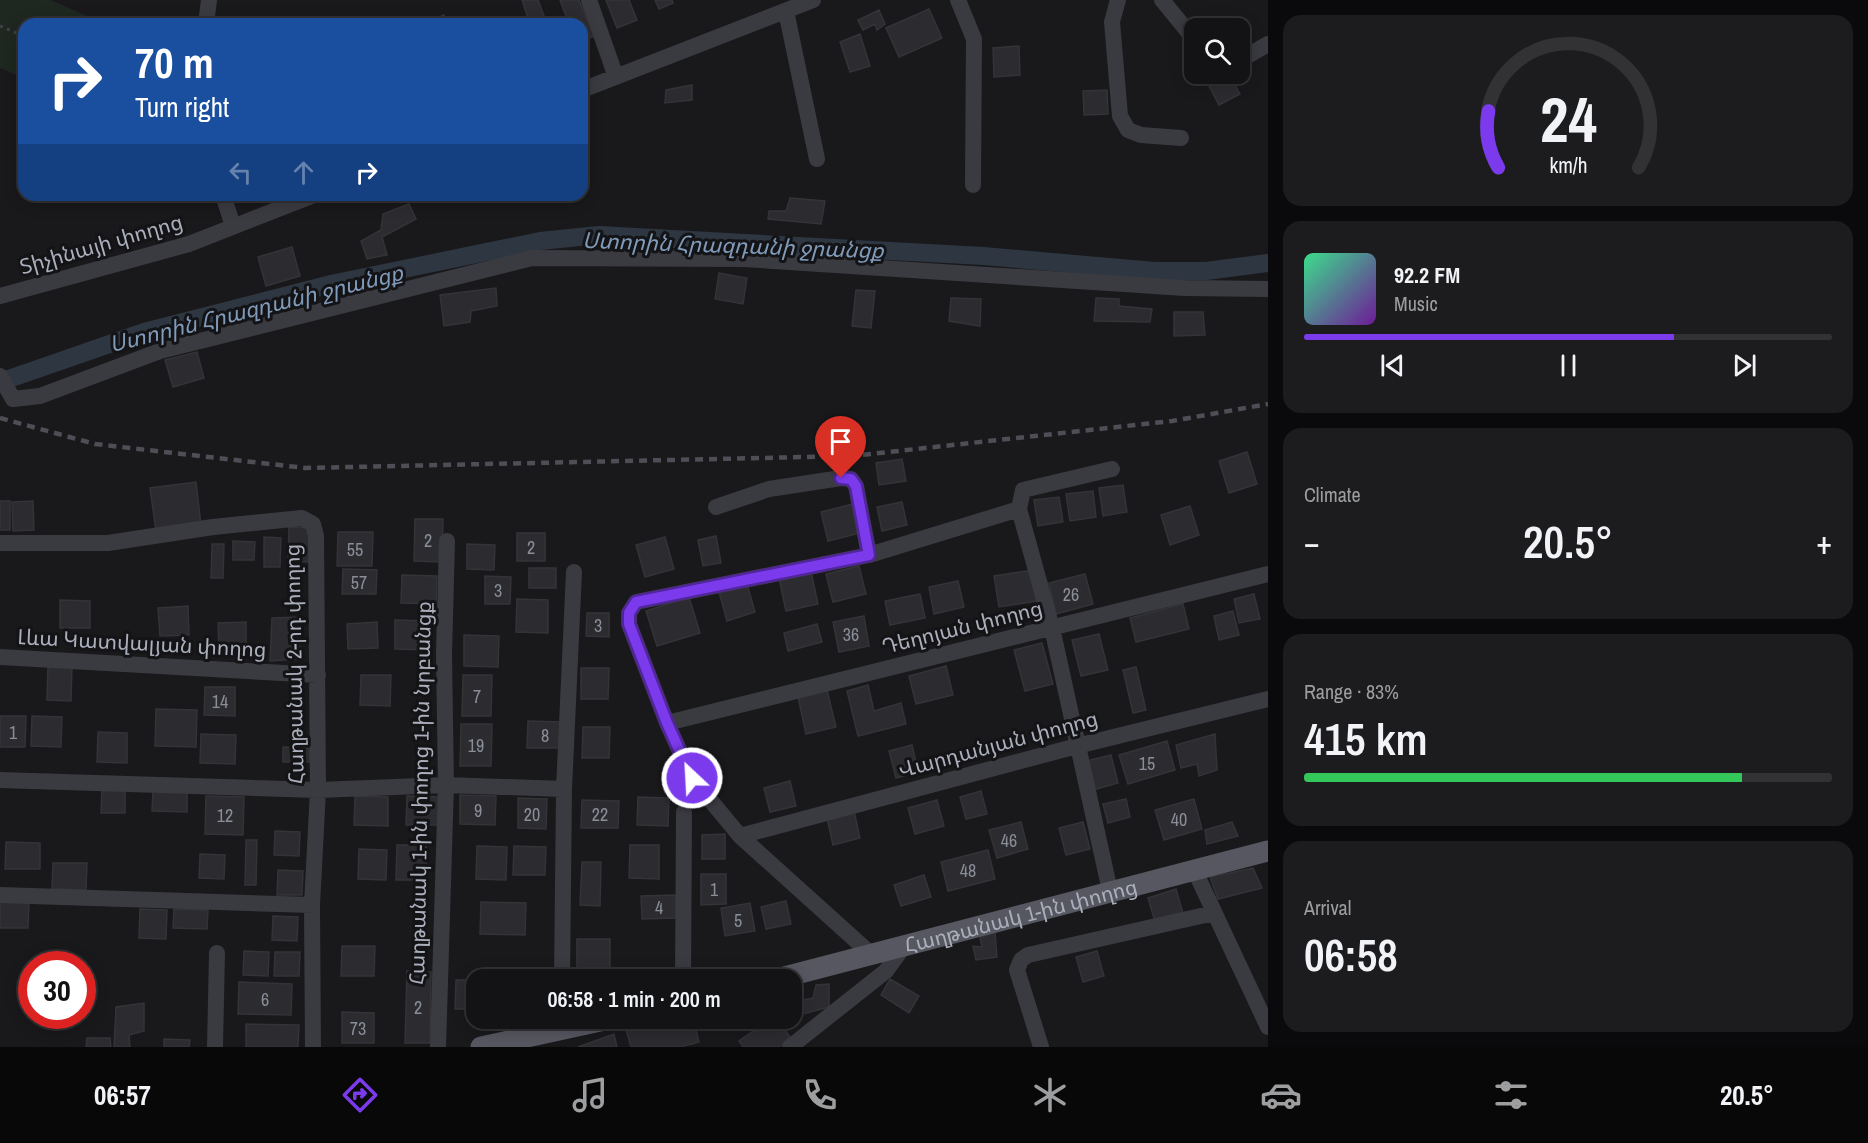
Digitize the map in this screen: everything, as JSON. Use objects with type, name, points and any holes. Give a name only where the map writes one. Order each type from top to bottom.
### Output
[{"type":"main road","name":"Հաղթանակ 1-ին փողոց","points":[[802,973],[1268,850]]},
{"type":"main road","points":[[481,1047],[547,1029]]},
{"type":"street","points":[[207,18],[209,0]]},
{"type":"street","points":[[589,0],[616,77]]},
{"type":"street","points":[[588,88],[813,0]]},
{"type":"street","points":[[958,0],[974,39],[973,185]]},
{"type":"street","points":[[1118,0],[1112,22],[1120,116],[1128,130],[1141,135],[1181,138]]},
{"type":"street","points":[[1162,0],[1184,23]]},
{"type":"street","points":[[786,10],[817,159]]},
{"type":"street","points":[[1250,54],[1268,44]]},
{"type":"street","points":[[225,201],[233,226]]},
{"type":"street","name":"Տիչինայի փողոց","points":[[0,296],[189,244],[298,201]]},
{"type":"street","points":[[0,376],[13,399],[40,396],[160,351],[532,258],[744,259],[1185,288],[1268,289]]},
{"type":"street","points":[[1110,891],[1052,628],[1019,509],[1023,490],[1112,469]]},
{"type":"street","points":[[716,507],[769,489],[841,478],[851,479],[856,486],[869,555]]},
{"type":"street","points":[[872,955],[740,836],[692,778],[667,723],[629,624],[629,613],[636,602],[869,555],[1019,509]]},
{"type":"street","name":"Հաղթանակ 2-րդ փողոց","points":[[0,543],[108,543],[213,527],[302,518],[313,524],[316,536],[318,675],[318,790],[312,904],[313,1047]]},
{"type":"street","name":"Հաղթանակ 1-ին փողոց 1-ին նրբանցք","points":[[438,1047],[446,785],[444,654],[447,541]]},
{"type":"street","points":[[562,969],[564,789],[574,572]]},
{"type":"street","name":"Դեղոյան փողոց","points":[[667,723],[1052,628],[1267,579]]},
{"type":"street","name":"Լևա Կատվալյան փողոց","points":[[0,657],[318,675]]},
{"type":"street","name":"Վարդանյան փողոց","points":[[740,836],[1077,746],[1268,699]]},
{"type":"street","points":[[0,780],[318,790],[446,785],[564,789]]},
{"type":"street","points":[[683,969],[684,812]]},
{"type":"street","points":[[1194,869],[1268,1027]]},
{"type":"street","points":[[0,895],[312,904]]},
{"type":"street","points":[[1041,1047],[1017,970],[1021,960],[1037,952],[1214,913]]},
{"type":"street","points":[[790,1047],[886,971],[904,946]]},
{"type":"street","points":[[215,1047],[218,952]]},
{"type":"path","points":[[0,26],[18,34]]},
{"type":"shaded area","points":[[0,0],[51,0],[92,18],[18,18],[18,76],[0,68]]},
{"type":"building","points":[[522,0],[538,0],[545,18],[528,18]]},
{"type":"building","points":[[560,0],[579,0],[586,18],[567,18]]},
{"type":"building","points":[[606,0],[629,0],[637,20],[617,28]]},
{"type":"building","points":[[655,0],[672,0],[673,3],[659,9]]},
{"type":"building","points":[[929,9],[942,38],[899,57],[886,28]]},
{"type":"building","points":[[879,10],[885,24],[877,30],[875,24],[863,30],[858,20]]},
{"type":"building","points":[[588,22],[594,36],[588,38]]},
{"type":"building","points":[[860,34],[870,66],[850,72],[840,42]]},
{"type":"building","points":[[1019,46],[1020,75],[994,77],[993,48]]},
{"type":"building","points":[[1208,84],[1234,84],[1240,94],[1219,105]]},
{"type":"building","points":[[692,85],[692,100],[665,103],[666,90]]},
{"type":"building","points":[[1107,90],[1108,114],[1084,115],[1083,91]]},
{"type":"building","points":[[790,198],[825,201],[821,224],[768,219],[769,211],[786,211]]},
{"type":"building","points":[[409,204],[416,219],[382,237],[387,255],[367,259],[361,241],[381,230],[383,214]]},
{"type":"building","points":[[292,247],[300,276],[266,286],[258,257]]},
{"type":"building","points":[[719,273],[747,278],[743,304],[715,299]]},
{"type":"building","points":[[496,288],[497,306],[471,311],[470,322],[444,326],[440,295]]},
{"type":"building","points":[[856,290],[875,291],[871,328],[852,326]]},
{"type":"building","points":[[951,298],[981,299],[980,326],[949,321]]},
{"type":"building","points":[[1096,298],[1119,299],[1119,306],[1152,309],[1150,322],[1094,321]]},
{"type":"building","points":[[1174,312],[1203,312],[1205,335],[1174,336]]},
{"type":"building","points":[[197,352],[204,378],[173,387],[165,360]]},
{"type":"building","points":[[1247,452],[1257,484],[1229,493],[1219,461]]},
{"type":"building","points":[[902,459],[906,481],[879,485],[876,463]]},
{"type":"building","points":[[196,482],[201,525],[156,531],[150,488]]},
{"type":"building","points":[[1123,485],[1127,512],[1103,516],[1099,488]]},
{"type":"building","points":[[1093,491],[1096,517],[1070,521],[1066,494]]},
{"type":"building","points":[[1059,497],[1063,522],[1038,526],[1034,500]]},
{"type":"building","points":[[0,501],[10,501],[10,530],[0,530]]},
{"type":"building","points":[[33,501],[34,530],[13,531],[12,502]]},
{"type":"building","points":[[902,502],[907,525],[882,531],[877,507]]},
{"type":"building","points":[[853,504],[860,533],[828,541],[821,512]]},
{"type":"building","points":[[1190,506],[1199,535],[1170,545],[1161,515]]},
{"type":"building","points":[[415,519],[443,519],[442,562],[414,561]]},
{"type":"building","points":[[289,527],[312,528],[311,562],[288,561]]},
{"type":"building","points":[[338,532],[373,532],[372,566],[337,566]]},
{"type":"building","points":[[517,533],[545,533],[545,561],[517,561]]},
{"type":"building","points":[[716,536],[721,563],[703,566],[698,540]]},
{"type":"building","points":[[264,537],[281,538],[280,567],[264,567]]},
{"type":"building","points":[[665,537],[674,569],[645,577],[636,545]]},
{"type":"building","points":[[233,541],[255,542],[254,560],[233,560]]},
{"type":"building","points":[[212,544],[224,544],[223,578],[211,578]]},
{"type":"building","points":[[467,544],[495,545],[494,570],[467,569]]},
{"type":"building","points":[[859,566],[866,594],[833,602],[826,574]]},
{"type":"building","points":[[529,568],[556,568],[556,588],[529,588]]},
{"type":"building","points":[[343,569],[377,570],[376,594],[342,594]]},
{"type":"building","points":[[1033,570],[1037,601],[999,607],[994,576]]},
{"type":"building","points":[[811,572],[818,604],[786,611],[779,578]]},
{"type":"building","points":[[1085,574],[1093,604],[1056,614],[1049,583]]},
{"type":"building","points":[[402,575],[437,576],[436,604],[401,603]]},
{"type":"building","points":[[485,576],[511,577],[510,604],[485,604]]},
{"type":"building","points":[[958,581],[964,607],[934,614],[929,587]]},
{"type":"building","points":[[747,584],[755,612],[727,621],[719,592]]},
{"type":"building","points":[[920,594],[925,618],[890,625],[885,601]]},
{"type":"building","points":[[1254,594],[1260,619],[1239,623],[1234,599]]},
{"type":"building","points":[[689,597],[700,633],[657,646],[646,611]]},
{"type":"building","points":[[517,599],[548,600],[548,633],[516,632]]},
{"type":"building","points":[[60,600],[90,601],[90,628],[60,628]]},
{"type":"building","points":[[1183,604],[1189,629],[1136,642],[1130,618]]},
{"type":"building","points":[[188,606],[189,635],[160,636],[158,608]]},
{"type":"building","points":[[1233,611],[1239,635],[1219,640],[1214,616]]},
{"type":"building","points":[[587,613],[609,613],[609,637],[586,636]]},
{"type":"building","points":[[864,616],[869,646],[839,652],[833,622]]},
{"type":"building","points":[[301,617],[299,659],[270,661],[272,618]]},
{"type":"building","points":[[395,620],[430,621],[430,650],[395,649]]},
{"type":"building","points":[[246,622],[246,647],[219,648],[218,623]]},
{"type":"building","points":[[377,622],[378,648],[348,649],[347,624]]},
{"type":"building","points":[[817,624],[822,642],[788,651],[784,633]]},
{"type":"building","points":[[1099,634],[1108,670],[1081,676],[1072,640]]},
{"type":"building","points":[[464,635],[499,636],[498,667],[464,666]]},
{"type":"building","points":[[1042,643],[1053,684],[1025,691],[1014,650]]},
{"type":"building","points":[[48,665],[72,666],[71,701],[47,700]]},
{"type":"building","points":[[946,666],[953,695],[916,704],[909,676]]},
{"type":"building","points":[[1136,667],[1146,710],[1133,713],[1123,670]]},
{"type":"building","points":[[581,668],[609,668],[608,699],[581,699]]},
{"type":"building","points":[[361,675],[391,675],[390,706],[360,705]]},
{"type":"building","points":[[463,675],[492,675],[491,716],[462,716]]},
{"type":"building","points":[[868,685],[874,711],[901,703],[906,724],[858,736],[847,691]]},
{"type":"building","points":[[205,687],[235,687],[235,716],[204,715]]},
{"type":"building","points":[[827,690],[836,727],[806,734],[798,697]]},
{"type":"building","points":[[156,709],[197,710],[196,747],[155,746]]},
{"type":"building","points":[[0,716],[26,716],[25,747],[0,747]]},
{"type":"building","points":[[32,716],[62,717],[61,747],[31,746]]},
{"type":"building","points":[[528,721],[562,722],[562,748],[527,748]]},
{"type":"building","points":[[461,724],[492,724],[491,766],[460,766]]},
{"type":"building","points":[[583,727],[610,727],[609,758],[582,758]]},
{"type":"building","points":[[98,732],[127,733],[127,763],[97,762]]},
{"type":"building","points":[[201,734],[236,735],[235,764],[200,763]]},
{"type":"building","points":[[1215,734],[1217,770],[1199,776],[1197,764],[1181,768],[1176,745]]},
{"type":"building","points":[[1167,741],[1175,770],[1128,784],[1119,755]]},
{"type":"building","points":[[912,745],[918,772],[896,778],[889,751]]},
{"type":"building","points":[[283,747],[310,748],[310,762],[283,762]]},
{"type":"building","points":[[1111,755],[1118,783],[1093,790],[1086,761]]},
{"type":"building","points":[[790,781],[796,806],[770,812],[764,788]]},
{"type":"building","points":[[102,787],[125,787],[125,813],[101,813]]},
{"type":"building","points":[[153,790],[187,790],[187,812],[152,811]]},
{"type":"building","points":[[981,791],[987,814],[966,819],[960,797]]},
{"type":"building","points":[[460,795],[496,796],[495,825],[460,824]]},
{"type":"building","points":[[206,796],[244,797],[243,835],[205,834]]},
{"type":"building","points":[[355,796],[388,797],[388,826],[354,825]]},
{"type":"building","points":[[407,796],[440,797],[439,825],[406,825]]},
{"type":"building","points":[[638,797],[669,798],[668,826],[637,825]]},
{"type":"building","points":[[518,798],[547,799],[546,829],[518,828]]},
{"type":"building","points":[[1126,799],[1130,817],[1108,823],[1103,804]]},
{"type":"building","points":[[1194,799],[1202,829],[1164,840],[1155,810]]},
{"type":"building","points":[[582,800],[619,801],[618,828],[581,828]]},
{"type":"building","points":[[937,800],[944,826],[915,834],[908,808]]},
{"type":"building","points":[[854,811],[860,838],[833,845],[827,818]]},
{"type":"building","points":[[1021,822],[1028,849],[997,858],[989,830]]},
{"type":"building","points":[[1083,822],[1090,849],[1066,855],[1059,828]]},
{"type":"building","points":[[1232,822],[1238,836],[1207,844],[1205,830]]},
{"type":"building","points":[[275,831],[300,832],[299,856],[274,855]]},
{"type":"building","points":[[725,834],[725,859],[702,859],[702,835]]},
{"type":"building","points":[[246,840],[257,840],[256,885],[245,885]]},
{"type":"building","points":[[6,842],[40,843],[40,869],[5,869]]},
{"type":"building","points":[[397,845],[426,845],[426,880],[396,880]]},
{"type":"building","points":[[630,845],[659,845],[659,879],[629,878]]},
{"type":"building","points":[[477,846],[507,847],[506,880],[476,879]]},
{"type":"building","points":[[514,846],[546,847],[545,875],[513,875]]},
{"type":"building","points":[[359,849],[387,850],[386,880],[358,879]]},
{"type":"building","points":[[988,850],[995,879],[948,891],[941,862]]},
{"type":"building","points":[[200,854],[225,855],[224,879],[199,878]]},
{"type":"building","points":[[582,862],[601,862],[600,906],[580,905]]},
{"type":"building","points":[[53,863],[87,863],[86,890],[52,889]]},
{"type":"building","points":[[1253,868],[1262,888],[1218,899],[1210,877]]},
{"type":"building","points":[[278,870],[303,871],[302,895],[277,895]]},
{"type":"building","points":[[701,874],[726,874],[726,904],[701,905]]},
{"type":"building","points":[[924,875],[931,897],[901,906],[894,885]]},
{"type":"building","points":[[1176,889],[1184,917],[1156,925],[1148,898]]},
{"type":"building","points":[[676,895],[677,918],[642,919],[641,896]]},
{"type":"building","points":[[0,899],[29,900],[28,928],[0,928]]},
{"type":"building","points":[[786,901],[791,924],[766,929],[761,907]]},
{"type":"building","points":[[481,902],[526,903],[525,935],[480,934]]},
{"type":"building","points":[[750,903],[755,931],[725,936],[721,908]]},
{"type":"building","points":[[140,909],[167,910],[166,939],[139,938]]},
{"type":"building","points":[[174,909],[208,910],[207,929],[173,928]]},
{"type":"building","points":[[273,916],[298,917],[297,941],[272,940]]},
{"type":"building","points":[[995,932],[997,957],[976,960],[973,946],[982,947],[980,938]]},
{"type":"building","points":[[577,939],[610,939],[610,969],[577,969]]},
{"type":"building","points":[[342,946],[375,946],[374,976],[341,976]]},
{"type":"building","points":[[244,951],[269,952],[268,976],[243,975]]},
{"type":"building","points":[[1097,951],[1104,976],[1083,982],[1076,957]]},
{"type":"building","points":[[275,952],[300,952],[299,976],[274,976]]},
{"type":"building","points":[[407,971],[431,972],[430,1043],[405,1043]]},
{"type":"building","points":[[890,979],[919,996],[909,1013],[881,995]]},
{"type":"building","points":[[456,980],[466,980],[466,1009],[455,1009]]},
{"type":"building","points":[[239,982],[292,984],[291,1015],[238,1014]]},
{"type":"building","points":[[829,984],[829,1007],[802,1014],[802,1000],[813,998],[816,985]]},
{"type":"building","points":[[144,1003],[144,1031],[129,1035],[130,1047],[114,1047],[116,1007]]},
{"type":"building","points":[[342,1012],[374,1013],[374,1043],[342,1043]]},
{"type":"building","points":[[246,1024],[299,1025],[298,1047],[246,1047]]},
{"type":"building","points":[[696,1029],[699,1042],[680,1047],[631,1047],[626,1030]]},
{"type":"building","points":[[756,1029],[785,1029],[791,1039],[778,1047],[743,1047],[739,1041]]},
{"type":"building","points":[[614,1034],[617,1047],[578,1047]]},
{"type":"building","points":[[87,1038],[110,1038],[111,1047],[86,1047]]},
{"type":"building","points":[[164,1039],[190,1040],[189,1047],[164,1047]]},
{"type":"waterway","name":"Ստորին Հրազդանի ջրանցք","points":[[0,382],[144,332],[331,284],[540,241],[599,235],[983,256],[1155,271],[1206,271],[1268,263]]},
{"type":"railway","points":[[0,418],[95,444],[305,468],[852,456],[1172,421],[1268,404]]},
{"type":"route","points":[[692,778],[667,723],[629,624],[629,613],[636,602],[869,555],[856,486],[851,479],[841,478]]}]
